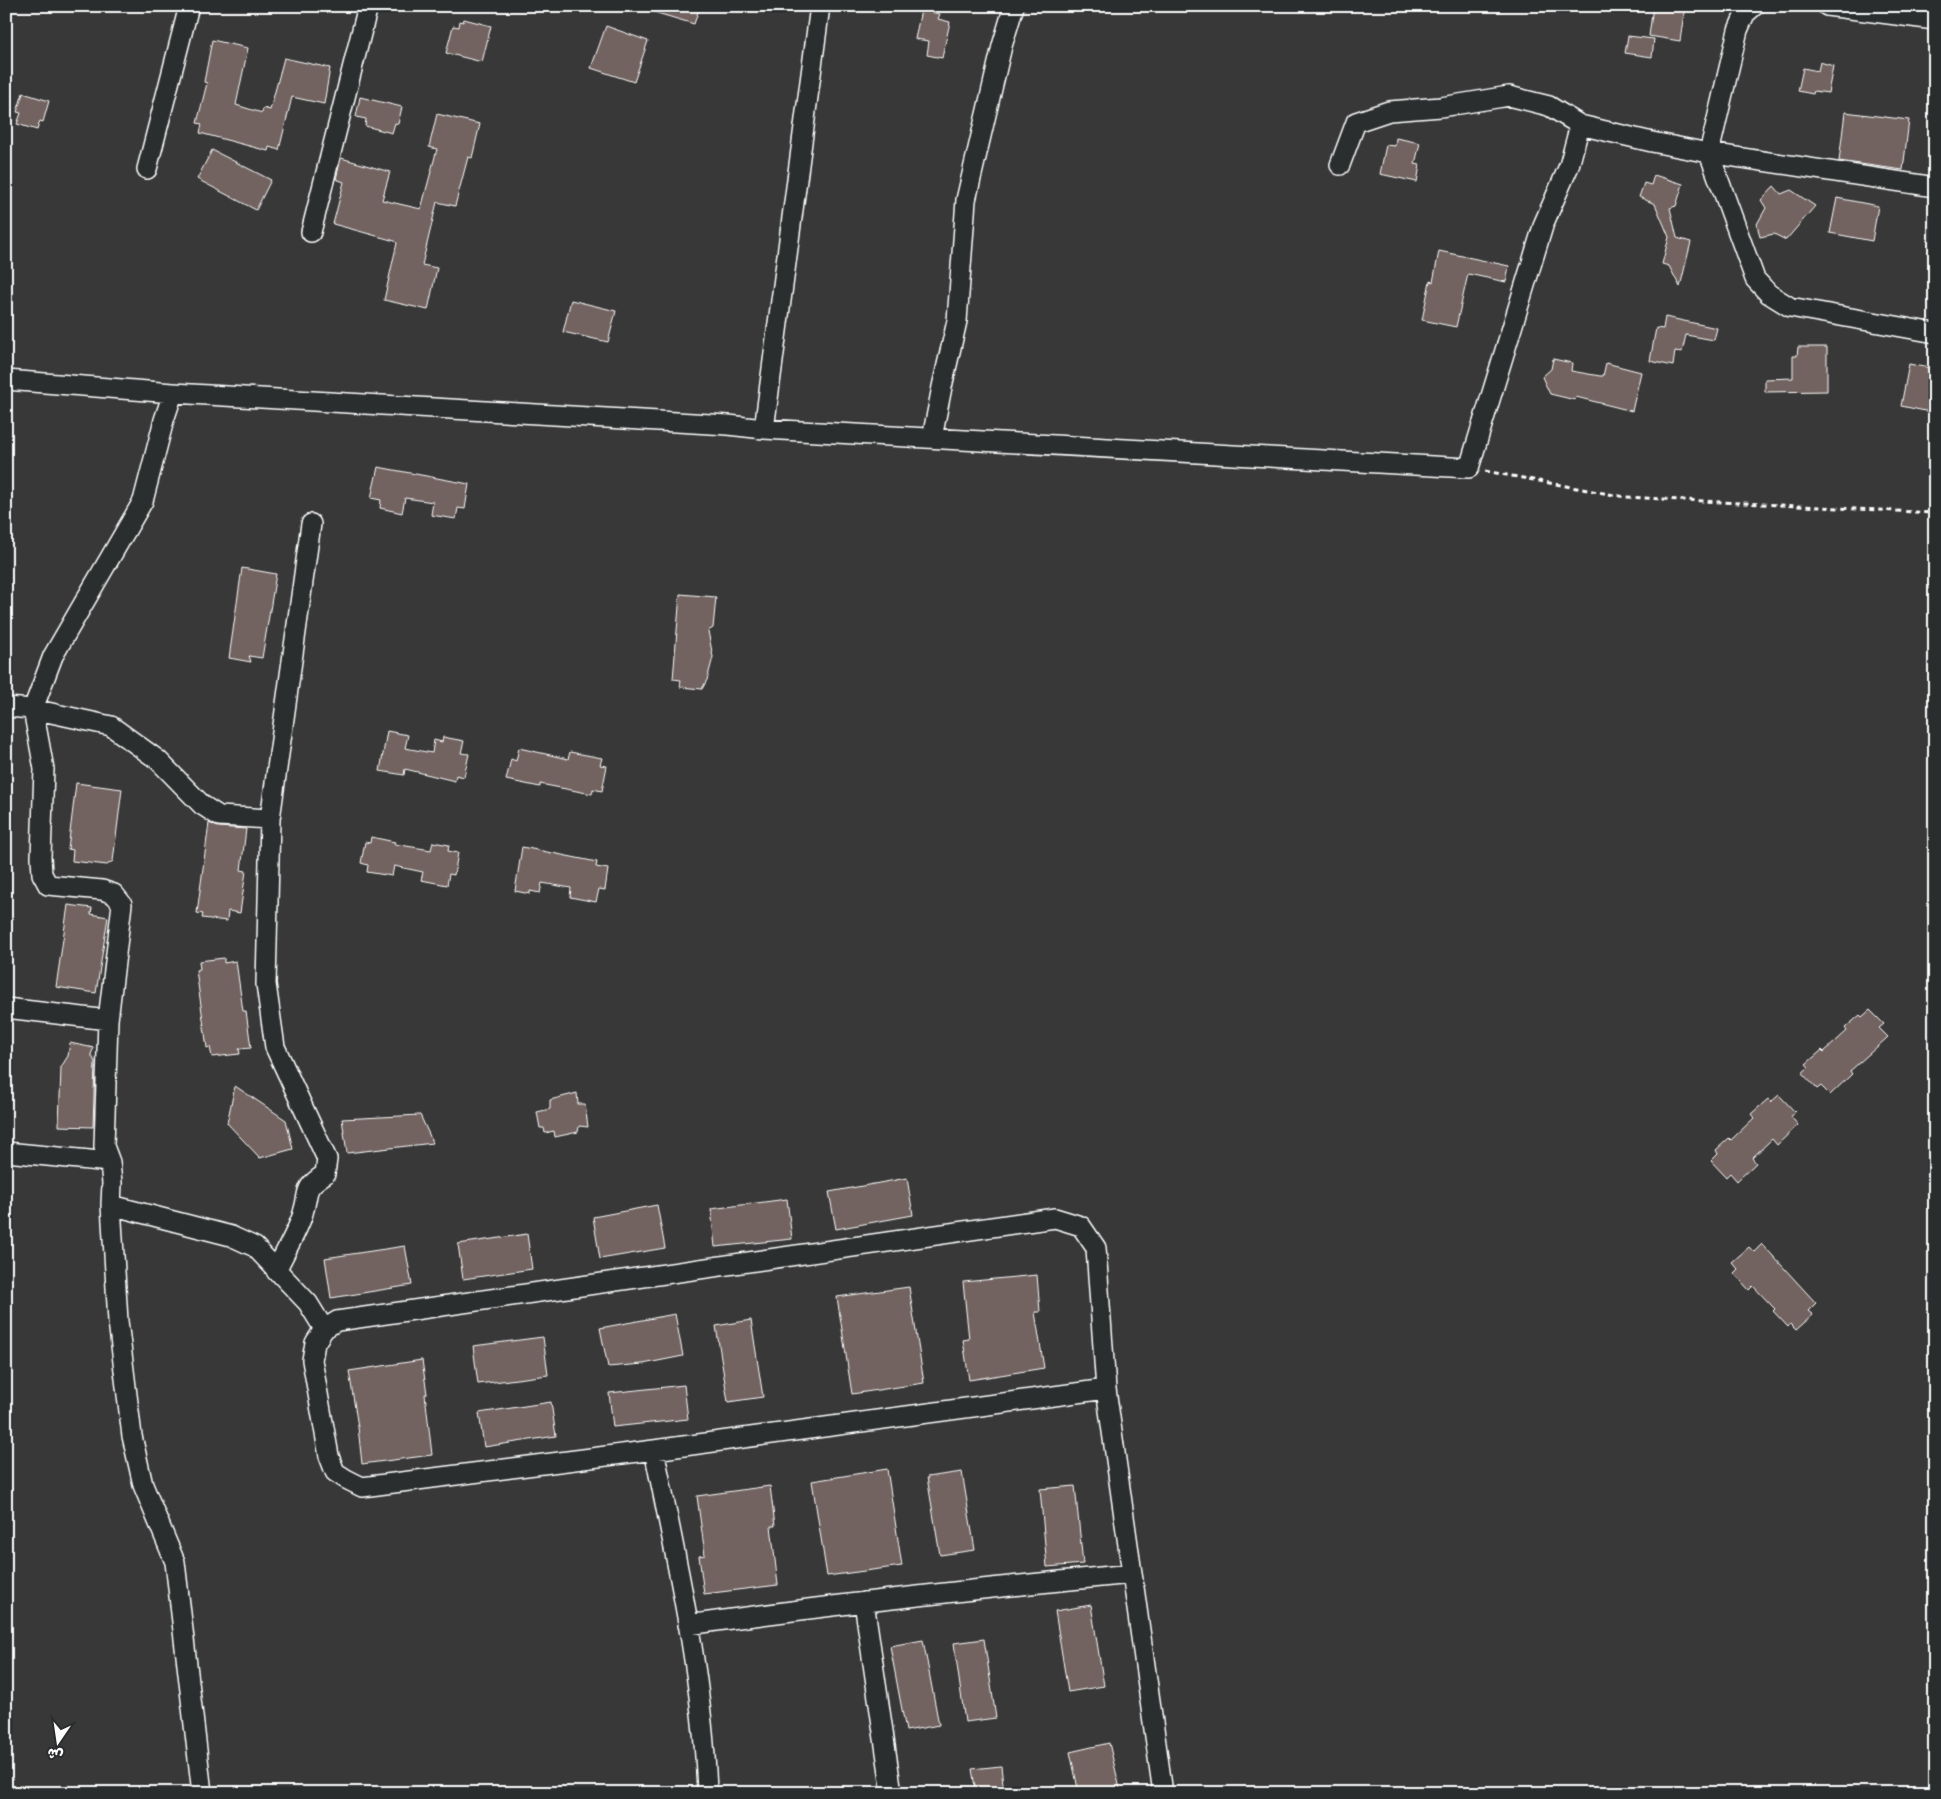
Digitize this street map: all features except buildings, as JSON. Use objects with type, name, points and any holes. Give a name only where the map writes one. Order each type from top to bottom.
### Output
[{"type":"street","points":[[147,169],[188,6]]},
{"type":"street","points":[[311,232],[368,6]]},
{"type":"street","points":[[764,430],[820,6]]},
{"type":"street","points":[[932,438],[957,321],[966,200],[1002,46],[1014,6]]},
{"type":"street","points":[[1754,6],[1745,14],[1738,30],[1709,153],[1755,279],[1769,294],[1790,307],[1935,333]]},
{"type":"street","points":[[1827,6],[1935,20]]},
{"type":"street","points":[[1340,165],[1356,122],[1389,111],[1441,107],[1509,96],[1548,106],[1580,124],[1709,153],[1935,187]]},
{"type":"street","points":[[6,380],[173,393],[728,424],[764,430],[1470,468],[1544,223],[1569,166],[1580,124]]},
{"type":"street","points":[[173,393],[164,420],[143,502],[53,656],[33,709],[44,769],[40,858],[42,874],[48,884],[102,890],[114,894],[122,904],[108,1020],[104,1146],[110,1162],[112,1183],[111,1204],[118,1321],[132,1436],[143,1485],[175,1562],[202,1793]]},
{"type":"street","points":[[276,1271],[303,1214],[306,1195],[313,1182],[324,1174],[327,1159],[275,1046],[266,984],[270,819],[312,524]]},
{"type":"street","points":[[6,707],[33,709],[111,726],[158,760],[202,805],[218,816],[270,819]]},
{"type":"street","points":[[6,1008],[108,1020]]},
{"type":"street","points":[[6,1152],[110,1162]]},
{"type":"street","points":[[111,1204],[230,1236],[255,1247],[308,1303],[324,1329]]},
{"type":"street","points":[[1106,1389],[362,1487],[335,1472],[329,1456],[312,1360],[315,1343],[324,1329],[337,1321],[1054,1218],[1081,1226],[1096,1248],[1106,1389],[1163,1793]]},
{"type":"street","points":[[654,1450],[688,1625],[700,1711],[707,1793]]},
{"type":"street","points":[[688,1625],[864,1602],[1132,1574]]},
{"type":"street","points":[[864,1602],[892,1793]]},
{"type":"path","points":[[1470,468],[1624,496],[1935,513]]}]
